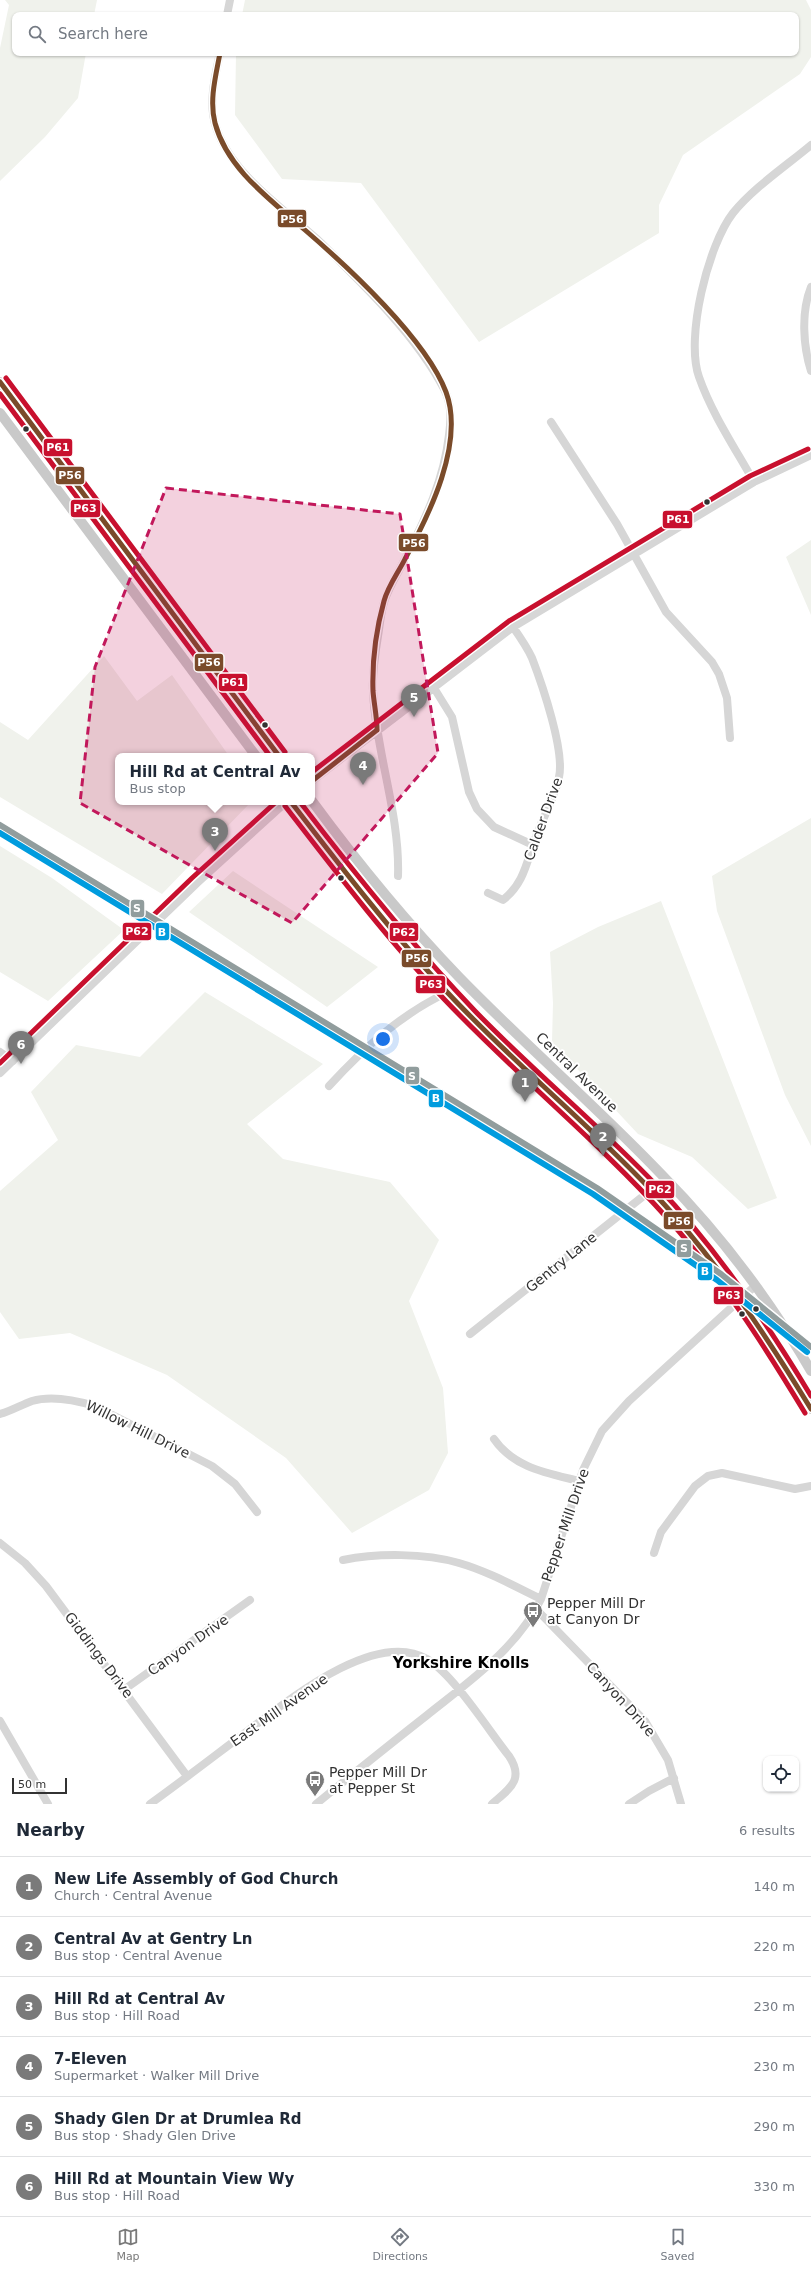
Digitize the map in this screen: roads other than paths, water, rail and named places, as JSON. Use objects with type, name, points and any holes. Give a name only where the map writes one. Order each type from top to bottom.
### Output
[{"type":"main road","points":[[0,382],[277,753]]},
{"type":"main road","points":[[0,413],[254,753]]},
{"type":"main road","points":[[293,805],[372,907],[448,992],[651,1190],[690,1234],[741,1299],[775,1348],[811,1409]]},
{"type":"main road","name":"Central Avenue","points":[[315,805],[362,867],[458,976],[662,1174],[715,1233],[756,1286],[811,1371]]},
{"type":"street","points":[[228,12],[230,0]]},
{"type":"street","points":[[220,56],[212,107],[215,124],[228,152],[261,191],[318,241],[407,334],[428,362],[445,391],[450,406],[447,456],[443,473],[427,516],[384,604],[373,676],[377,730],[399,852],[398,876]]},
{"type":"street","points":[[754,482],[699,377],[693,344],[694,327],[713,253],[726,223],[748,198],[811,145]]},
{"type":"street","points":[[811,287],[807,300],[804,328],[806,350],[811,371]]},
{"type":"street","points":[[551,422],[617,524],[632,554],[666,612],[706,653],[719,674],[729,708],[730,738]]},
{"type":"street","points":[[315,779],[513,627],[632,554],[754,482],[811,455]]},
{"type":"street","name":"Calder Drive","points":[[488,893],[503,900],[514,891],[522,878],[533,845],[557,785],[560,763],[548,710],[536,672],[527,649],[513,627]]},
{"type":"street","points":[[434,688],[452,717],[469,792],[477,809],[494,827],[533,845]]},
{"type":"street","points":[[0,1073],[198,883],[283,805]]},
{"type":"street","points":[[329,1086],[351,1062],[392,1025],[427,1001],[448,992]]},
{"type":"street","points":[[0,1052],[13,1061]]},
{"type":"street","name":"Gentry Lane","points":[[470,1334],[651,1190]]},
{"type":"street","name":"Pepper Mill Drive","points":[[316,1804],[458,1690],[496,1657],[536,1609],[541,1599],[579,1481],[599,1437],[612,1419],[756,1286]]},
{"type":"street","name":"Willow Hill Drive","points":[[0,1414],[31,1402],[45,1399],[74,1400],[94,1406],[212,1466],[235,1484],[257,1512]]},
{"type":"street","points":[[494,1439],[504,1452],[517,1462],[542,1471],[579,1481]]},
{"type":"street","points":[[654,1553],[661,1532],[695,1486],[714,1474],[722,1473],[795,1488],[811,1486]]},
{"type":"street","name":"Giddings Drive","points":[[0,1543],[25,1563],[46,1586],[125,1689],[188,1776]]},
{"type":"street","points":[[343,1560],[366,1555],[404,1555],[458,1562],[503,1580],[541,1599]]},
{"type":"street","name":"Canyon Drive","points":[[125,1689],[250,1600]]},
{"type":"street","name":"Canyon Drive","points":[[536,1609],[645,1721],[662,1748],[674,1778],[681,1804]]},
{"type":"street","name":"East Mill Avenue","points":[[150,1804],[299,1693],[343,1668],[366,1658],[390,1653],[421,1657],[437,1667],[458,1690],[516,1768],[512,1785],[492,1804]]},
{"type":"street","points":[[0,1721],[48,1804]]},
{"type":"street","points":[[629,1804],[649,1791],[674,1778]]},
{"type":"place","name":"Shady Glen Dr at Drumlea Rd","points":[[414,717]]},
{"type":"place","name":"7-Eleven","points":[[363,785]]},
{"type":"place","name":"Hill Rd at Central Av","points":[[215,851]]},
{"type":"place","name":"Hill Rd at Mountain View Wy","points":[[21,1064]]},
{"type":"place","name":"New Life Assembly of God Church","points":[[525,1102]]},
{"type":"place","name":"Central Av at Gentry Ln","points":[[603,1156]]},
{"type":"place","name":"Pepper Mill Dr at Canyon Dr","points":[[533,1628]]},
{"type":"place","name":"Pepper Mill Dr at Pepper St","points":[[315,1797]]},
{"type":"district","name":"Yorkshire Knolls","points":[[461,1663]]}]
